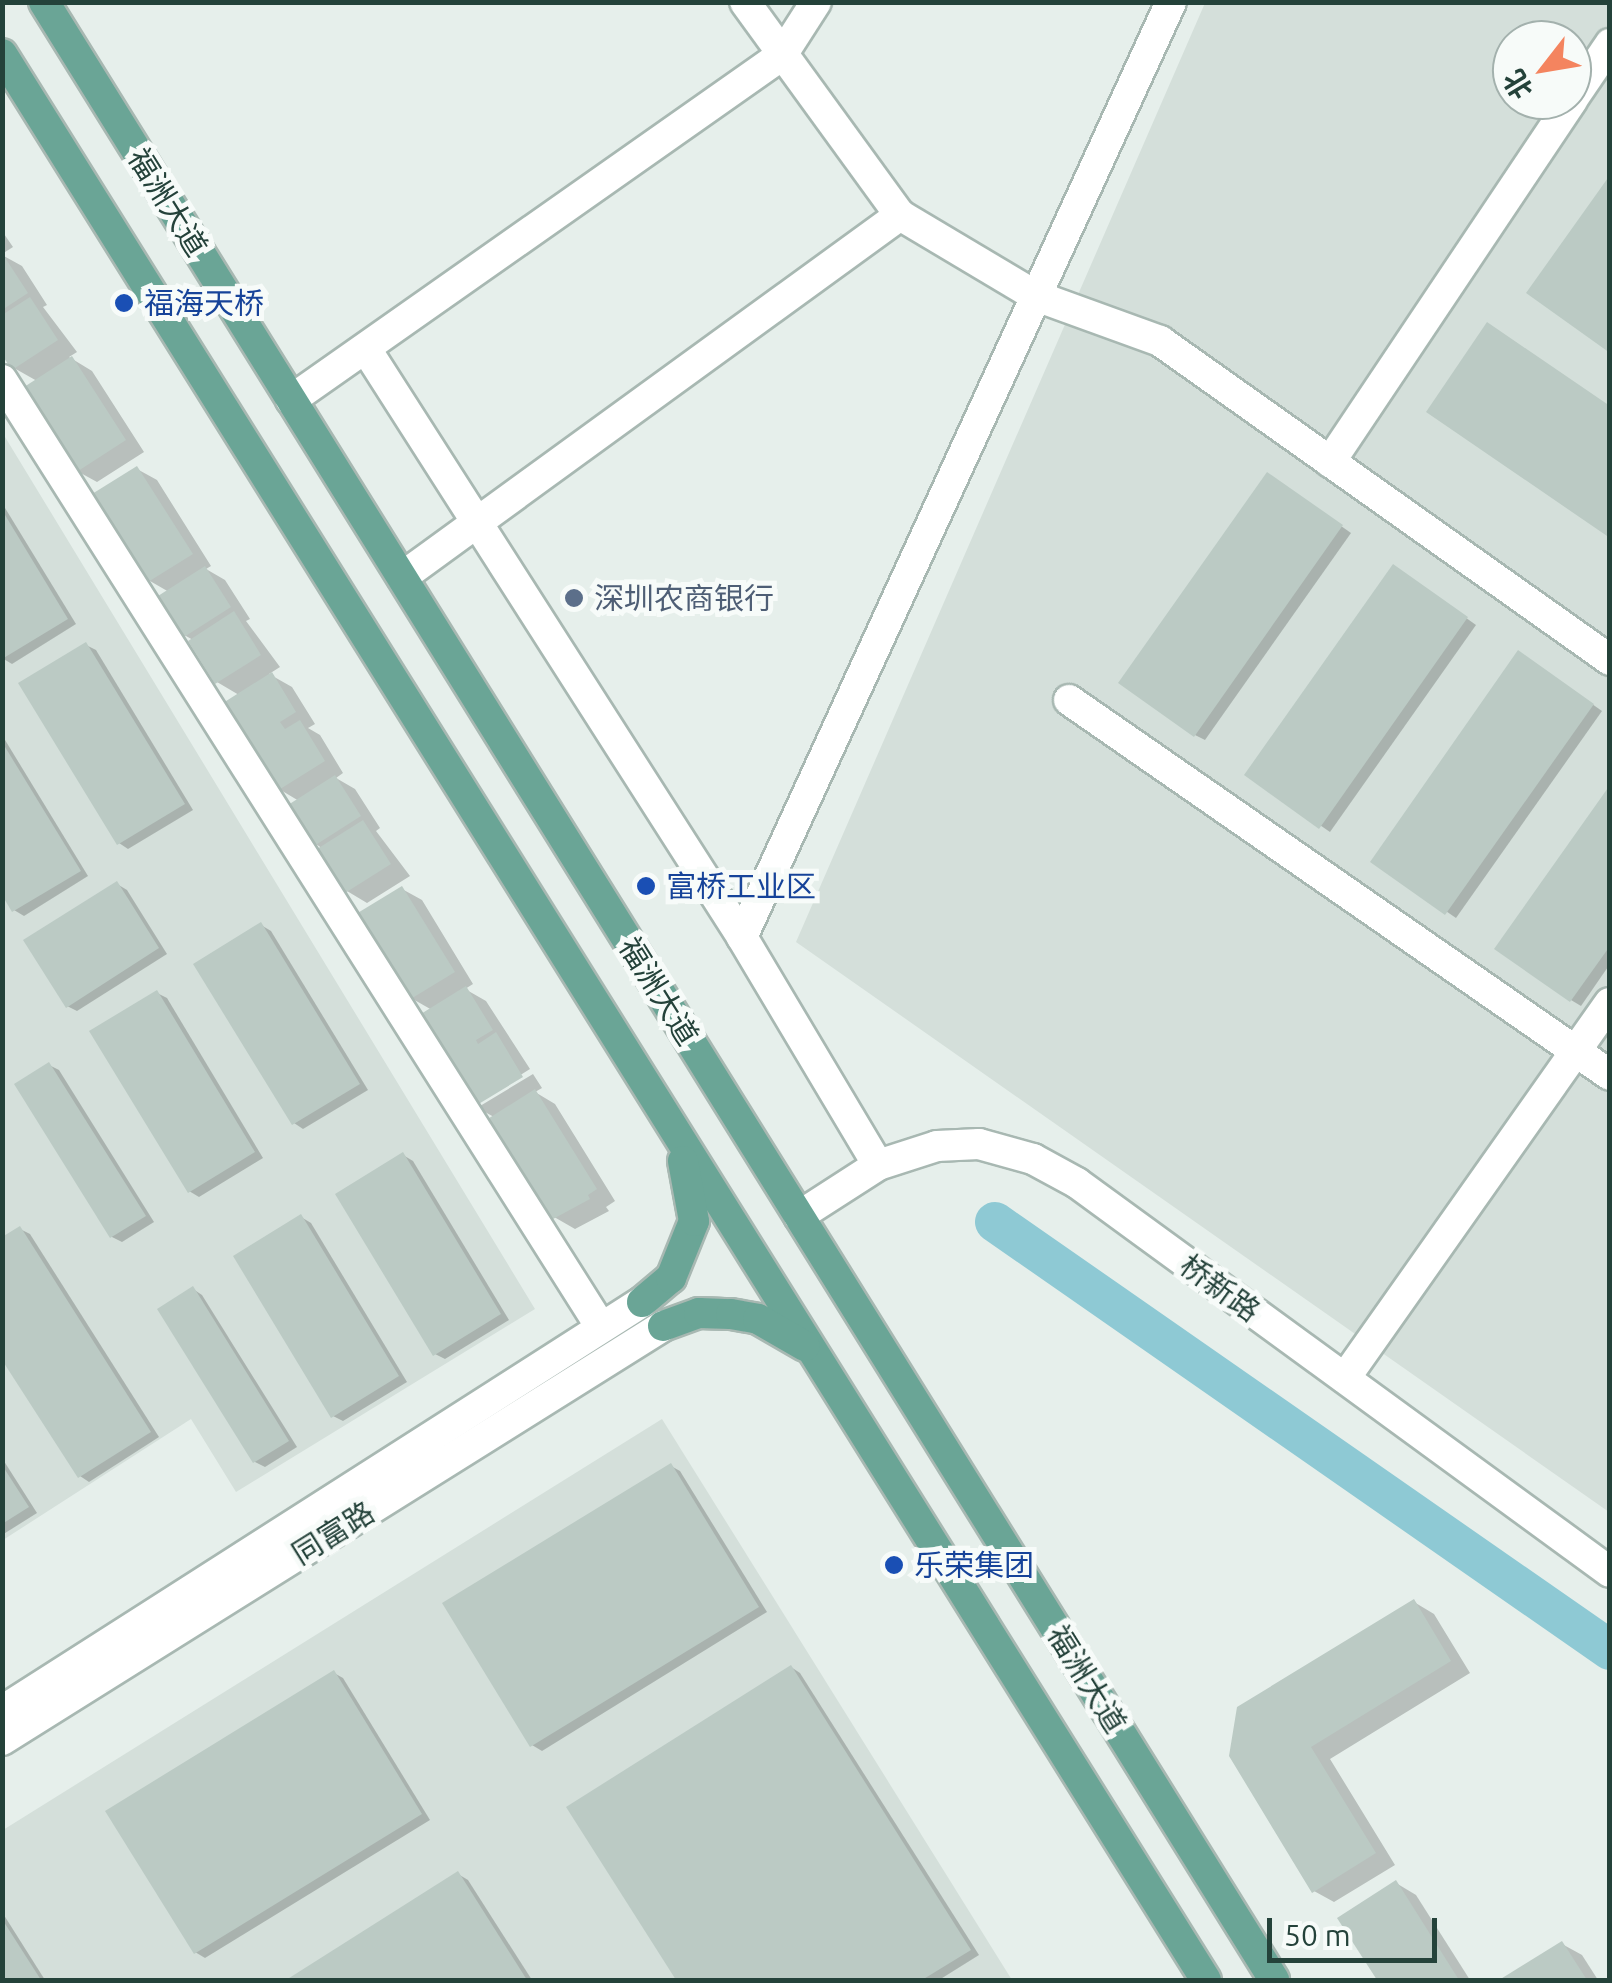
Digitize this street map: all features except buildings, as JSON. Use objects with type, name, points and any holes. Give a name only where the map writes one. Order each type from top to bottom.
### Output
[{"type":"main road","name":"福洲大道","points":[[44,2],[1274,1980]]},
{"type":"main road","points":[[71,2],[111,111]]},
{"type":"main road","name":"福洲大道","points":[[2,54],[1206,1980]]},
{"type":"main road","points":[[2,80],[56,139]]},
{"type":"main road","points":[[642,1302],[671,1278],[694,1221],[680,1143]]},
{"type":"main road","points":[[663,1326],[699,1313],[731,1314],[758,1319],[808,1348]]},
{"type":"street","points":[[745,2],[900,216],[1036,296],[1160,340],[1610,660]]},
{"type":"street","points":[[291,400],[782,55],[816,2]]},
{"type":"street","points":[[742,937],[1171,2]]},
{"type":"street","points":[[1592,71],[1610,44]]},
{"type":"street","points":[[1330,462],[1559,120]]},
{"type":"street","points":[[402,578],[900,216]]},
{"type":"street","points":[[366,349],[742,937],[878,1166]]},
{"type":"street","points":[[2,380],[601,1327]]},
{"type":"street","points":[[1069,700],[1610,1075]]},
{"type":"street","points":[[1344,1378],[1610,1003]]},
{"type":"street","name":"桥新路","points":[[799,1216],[878,1166],[937,1146],[979,1144],[1033,1159],[1077,1183],[1610,1572]]},
{"type":"street","name":"同富路","points":[[2,1711],[642,1302]]},
{"type":"street","name":"同富路","points":[[2,1740],[663,1326]]},
{"type":"shaded area","points":[[1205,3],[1609,3],[1609,1512],[796,942]]},
{"type":"shaded area","points":[[2,432],[535,1309],[236,1492],[191,1419],[3,1540]]},
{"type":"shaded area","points":[[662,1419],[1012,1980],[3,1980],[3,1830]]},
{"type":"waterway","points":[[995,1222],[1610,1650]]},
{"type":"place","name":"福海天桥","points":[[124,303]]},
{"type":"place","name":"深圳农商银行","points":[[574,598]]},
{"type":"place","name":"富桥工业区","points":[[646,886]]},
{"type":"place","name":"乐荣集团","points":[[894,1565]]}]
